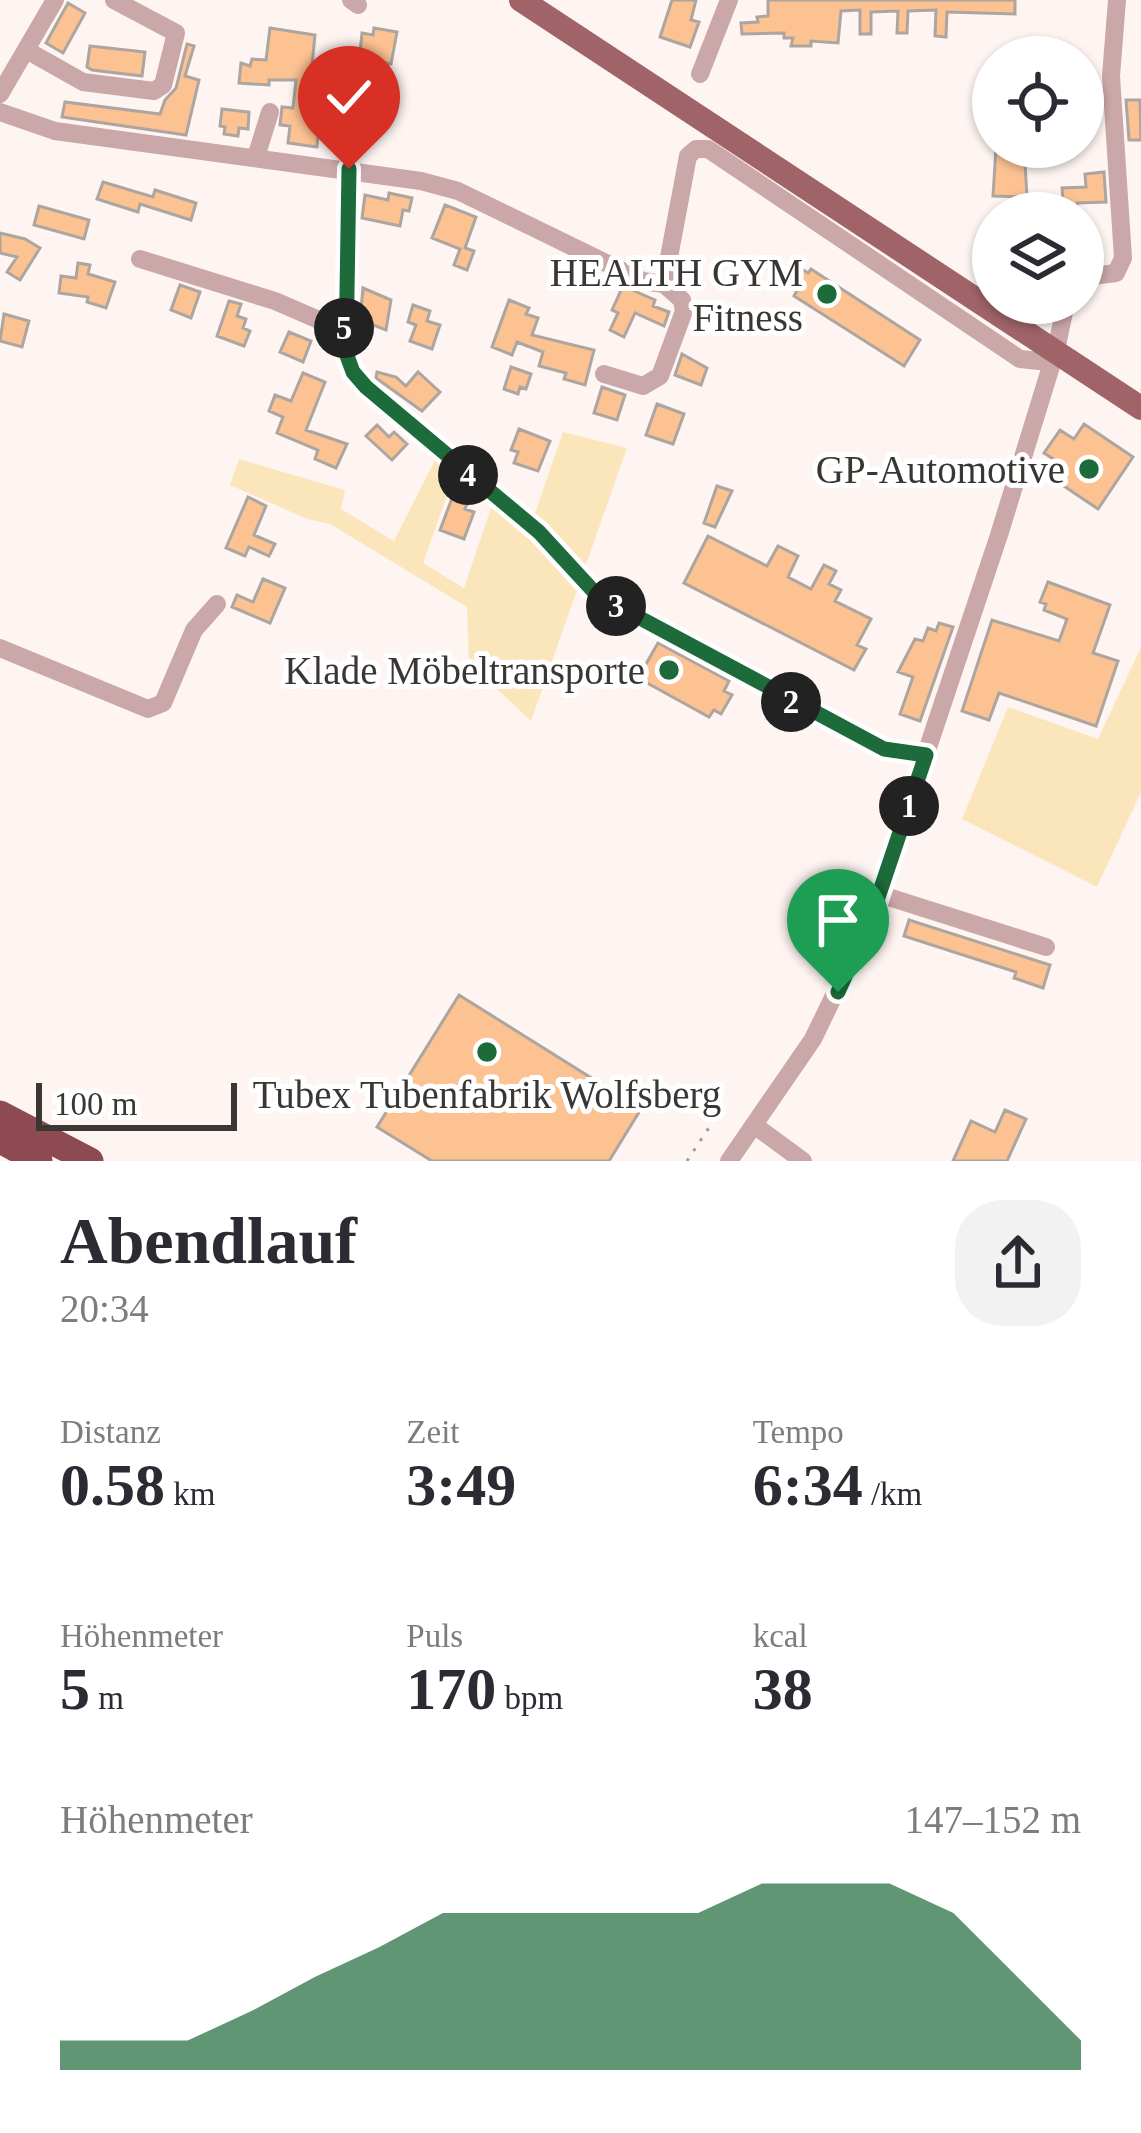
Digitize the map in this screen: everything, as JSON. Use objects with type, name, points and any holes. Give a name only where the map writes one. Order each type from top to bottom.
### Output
[{"type":"highway","points":[[0,1114],[90,1161]]},
{"type":"highway","points":[[0,1140],[39,1161]]},
{"type":"main road","points":[[521,0],[1141,408]]},
{"type":"street","points":[[0,94],[55,0]]},
{"type":"street","points":[[28,50],[83,82],[154,92],[164,85],[176,32],[114,0]]},
{"type":"street","points":[[700,74],[729,0]]},
{"type":"street","points":[[1104,276],[1122,268],[1112,76],[1117,0]]},
{"type":"street","points":[[0,112],[55,131],[349,169],[458,191],[643,281],[664,284],[682,301],[684,311],[660,376],[643,386],[604,374]]},
{"type":"street","points":[[256,158],[270,112]]},
{"type":"street","points":[[664,284],[688,156],[696,149],[708,149],[1020,359],[1039,361],[1056,350]]},
{"type":"street","points":[[1118,163],[1141,162]]},
{"type":"street","points":[[349,169],[344,326],[349,363],[366,387],[539,532],[597,595],[884,749],[926,755]]},
{"type":"street","points":[[140,260],[344,326]]},
{"type":"street","points":[[729,1161],[830,1008],[879,894],[1062,324]]},
{"type":"street","points":[[0,648],[148,709],[163,703],[194,630],[217,604]]},
{"type":"street","points":[[879,894],[1046,947]]},
{"type":"street","points":[[754,1125],[803,1161]]},
{"type":"path","points":[[687,1161],[712,1123]]},
{"type":"shaded area","points":[[563,432],[627,448],[531,721],[469,663],[467,607],[330,524],[307,519],[230,485],[239,459],[345,490],[341,509],[394,541],[439,452],[457,468],[423,563],[464,588],[493,502],[534,516]]},
{"type":"shaded area","points":[[1141,647],[1141,792],[1097,887],[962,819],[1008,707],[1098,739]]},
{"type":"building","points":[[672,0],[696,0],[691,20],[699,22],[690,47],[660,37]]},
{"type":"building","points":[[768,0],[1015,0],[1015,14],[947,12],[946,37],[935,36],[936,10],[908,11],[907,33],[897,33],[898,11],[871,12],[871,34],[860,34],[860,10],[841,11],[838,43],[811,41],[811,46],[791,46],[793,38],[784,38],[784,33],[742,34],[741,23],[768,16]]},
{"type":"building","points":[[68,3],[85,13],[63,53],[46,43]]},
{"type":"building","points":[[270,28],[315,35],[312,65],[324,66],[317,147],[288,143],[290,126],[280,125],[282,107],[293,108],[296,80],[239,83],[241,63],[250,66],[252,59],[266,60]]},
{"type":"building","points":[[374,28],[397,32],[391,64],[369,60],[370,53],[360,52],[362,33],[373,35]]},
{"type":"building","points":[[187,44],[194,46],[185,76],[199,80],[186,135],[62,117],[65,102],[160,114],[176,88]]},
{"type":"building","points":[[90,46],[145,52],[142,76],[92,70],[87,67]]},
{"type":"building","points":[[1126,100],[1140,100],[1141,140],[1129,140]]},
{"type":"building","points":[[353,103],[375,107],[374,112],[382,114],[378,137],[348,132]]},
{"type":"building","points":[[222,109],[249,112],[248,129],[239,128],[238,136],[224,134]]},
{"type":"building","points":[[995,168],[1025,168],[1027,192],[993,192]]},
{"type":"building","points":[[1104,172],[1106,202],[1104,192],[1062,192],[1062,188],[1086,187],[1085,174]]},
{"type":"building","points":[[103,182],[153,197],[155,190],[196,203],[191,220],[140,204],[138,212],[97,199]]},
{"type":"building","points":[[389,193],[412,198],[400,226],[362,218],[365,195],[388,200]]},
{"type":"building","points":[[445,205],[476,217],[465,248],[474,251],[467,270],[454,265],[460,249],[432,238]]},
{"type":"building","points":[[39,206],[89,220],[84,239],[34,225]]},
{"type":"building","points":[[0,233],[40,248],[20,280],[7,272],[17,257],[0,253]]},
{"type":"building","points":[[78,263],[90,265],[88,274],[115,282],[106,308],[87,302],[88,297],[59,293],[61,276],[76,278]]},
{"type":"building","points":[[794,264],[808,273],[811,269],[920,340],[904,366],[794,296],[799,287],[785,278]]},
{"type":"building","points":[[180,285],[200,292],[191,318],[171,310]]},
{"type":"building","points":[[623,286],[669,312],[664,326],[635,313],[624,337],[610,330],[618,313],[612,310]]},
{"type":"building","points":[[363,288],[391,300],[386,330],[360,320]]},
{"type":"building","points":[[509,300],[529,308],[526,314],[538,318],[532,335],[594,350],[585,385],[564,379],[566,373],[539,366],[543,352],[517,342],[512,355],[492,347]]},
{"type":"building","points":[[229,301],[241,304],[237,316],[246,319],[243,328],[250,331],[244,346],[217,336]]},
{"type":"building","points":[[413,305],[430,311],[427,321],[440,325],[432,349],[410,341],[416,325],[408,322]]},
{"type":"building","points":[[4,314],[29,321],[22,347],[0,341]]},
{"type":"building","points":[[289,332],[311,341],[303,362],[280,352]]},
{"type":"building","points":[[682,354],[707,368],[701,385],[675,375]]},
{"type":"building","points":[[511,367],[531,374],[526,389],[520,387],[518,394],[504,389]]},
{"type":"building","points":[[377,372],[396,377],[406,386],[418,372],[440,392],[422,411],[376,378]]},
{"type":"building","points":[[303,373],[325,382],[306,430],[347,444],[336,468],[315,459],[318,450],[277,433],[283,417],[269,411],[275,395],[291,401]]},
{"type":"building","points":[[602,387],[625,395],[617,420],[594,413]]},
{"type":"building","points":[[657,404],[684,414],[673,444],[646,435]]},
{"type":"building","name":"GP-Automotive","points":[[1084,424],[1133,457],[1098,509],[1049,476],[1058,462],[1044,453],[1060,430],[1074,439]]},
{"type":"building","points":[[377,425],[389,437],[394,432],[407,444],[392,460],[366,436]]},
{"type":"building","points":[[519,429],[550,441],[538,471],[514,463],[518,452],[511,450]]},
{"type":"building","points":[[717,486],[732,491],[715,527],[704,523]]},
{"type":"building","points":[[454,493],[469,499],[465,509],[474,512],[464,539],[440,530]]},
{"type":"building","points":[[248,497],[266,506],[254,535],[275,544],[269,556],[249,547],[245,556],[226,548]]},
{"type":"building","points":[[708,536],[767,566],[778,546],[798,556],[788,577],[811,589],[824,565],[836,571],[829,584],[841,590],[835,601],[871,619],[857,645],[866,649],[854,670],[684,583]]},
{"type":"building","points":[[263,579],[285,588],[270,623],[232,607],[237,595],[253,602]]},
{"type":"building","points":[[1048,582],[1110,605],[1093,653],[1118,661],[1096,726],[999,693],[989,720],[962,711],[992,620],[1059,641],[1067,619],[1044,610],[1046,604],[1040,602]]},
{"type":"building","points":[[939,623],[953,627],[920,721],[900,714],[913,677],[898,672],[915,639],[923,641],[928,628],[936,631]]},
{"type":"building","points":[[658,643],[729,681],[724,691],[732,695],[721,714],[714,710],[709,717],[638,678]]},
{"type":"building","points":[[909,920],[1050,965],[1043,988],[1014,978],[1016,972],[904,936]]},
{"type":"building","name":"Tubex Tubenfabrik Wolfsberg","points":[[459,995],[641,1109],[609,1161],[432,1161],[377,1127]]},
{"type":"building","points":[[1005,1110],[1026,1119],[1007,1161],[953,1161],[971,1121],[995,1132]]},
{"type":"place","name":"HEALTH GYM Fitness","points":[[827,294]]},
{"type":"place","name":"GP-Automotive","points":[[1089,469]]},
{"type":"place","name":"Klade Möbeltransporte","points":[[669,670]]},
{"type":"place","name":"Tubex Tubenfabrik Wolfsberg","points":[[487,1052]]},
{"type":"route","points":[[349,169],[346,353],[366,387],[539,532],[597,595],[884,749],[926,755],[870,921],[838,992]]}]
